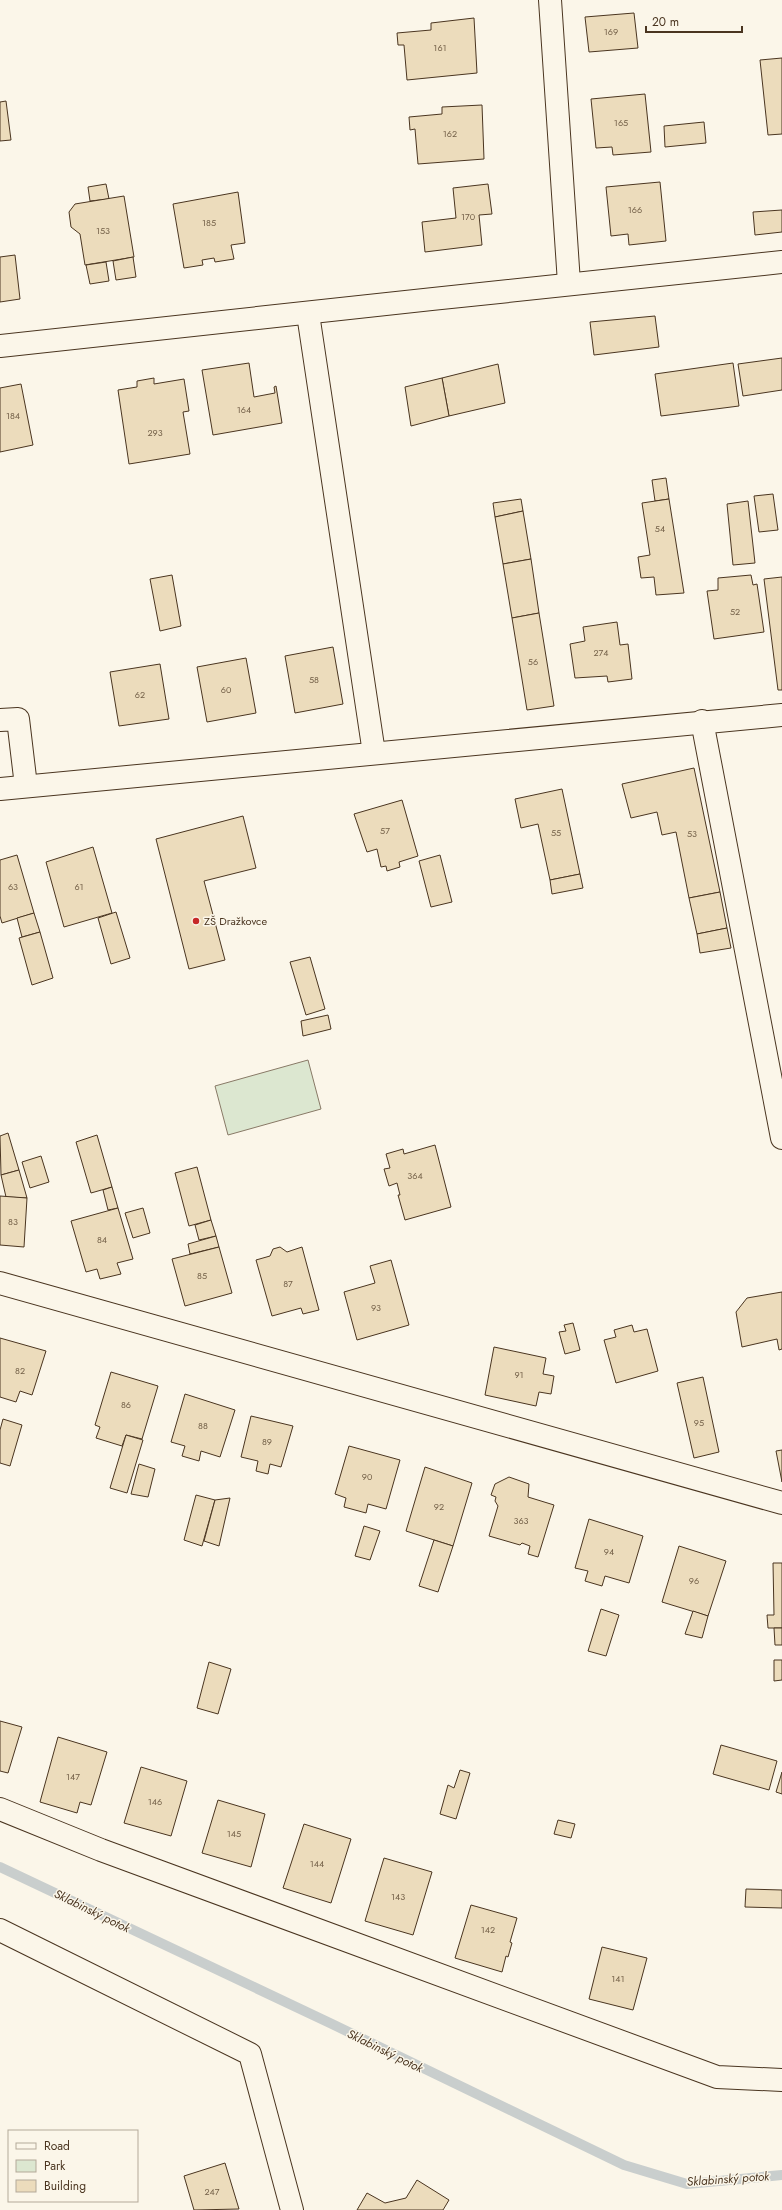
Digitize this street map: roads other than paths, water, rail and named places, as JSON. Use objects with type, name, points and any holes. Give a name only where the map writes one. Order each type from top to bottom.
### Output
[{"type":"street","points":[[550,0],[569,283]]},
{"type":"street","points":[[0,346],[308,314],[569,283],[782,262]]},
{"type":"street","points":[[308,314],[374,753]]},
{"type":"street","points":[[0,789],[702,721],[782,715]]},
{"type":"street","points":[[0,720],[18,719],[26,786]]},
{"type":"street","points":[[702,721],[782,1138]]},
{"type":"street","points":[[0,1283],[782,1503]]},
{"type":"street","points":[[0,1809],[101,1850],[717,2077],[782,2080]]},
{"type":"street","points":[[0,1930],[250,2054],[292,2210]]},
{"type":"waterway","name":"Sklabinský potok","points":[[0,1867],[332,2024],[624,2165],[687,2184],[782,2175]]},
{"type":"place","name":"ZŠ Dražkovce","points":[[196,921]]}]
